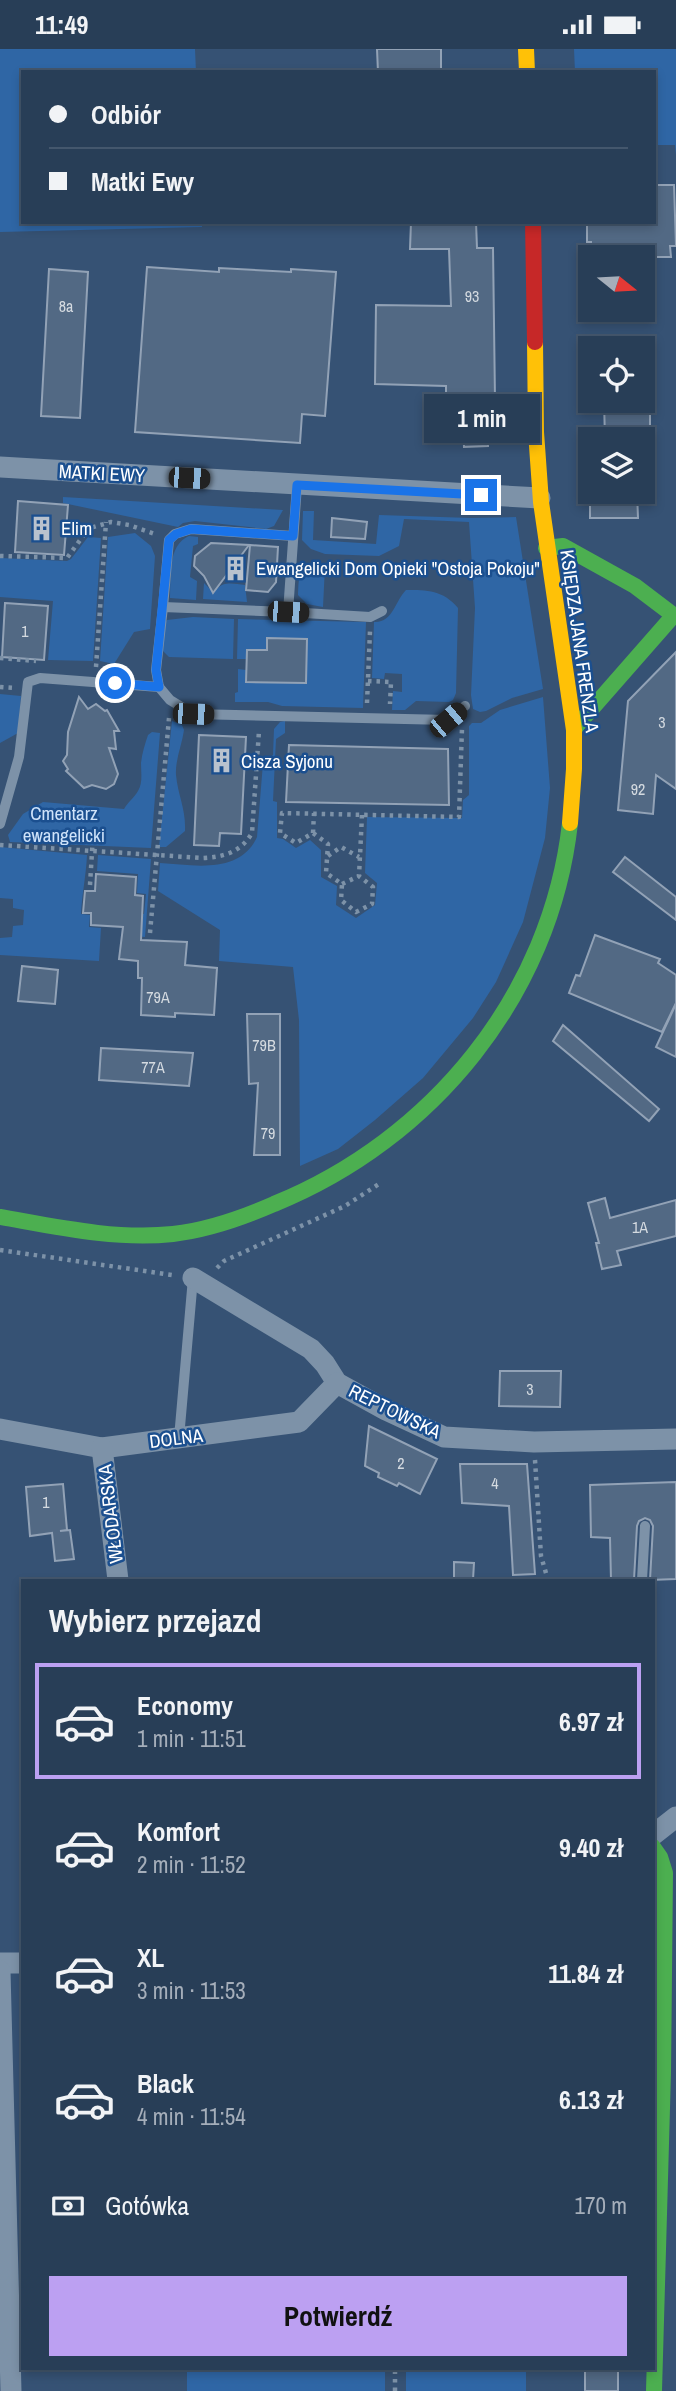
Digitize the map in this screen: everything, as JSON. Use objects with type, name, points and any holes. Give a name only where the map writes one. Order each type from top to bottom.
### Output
[{"type":"main road","points":[[526,49],[527,70]]},
{"type":"main road","name":"KSIĘDZA JANA FRENZLA","points":[[0,1217],[127,1235],[177,1234],[214,1226],[296,1196],[341,1174],[377,1150],[441,1095],[496,1027],[532,961],[547,927],[558,888],[569,840],[573,794],[573,729],[546,548],[535,439],[536,282],[533,224]]},
{"type":"main road","points":[[546,548],[563,546],[635,586],[675,616],[573,729]]},
{"type":"main road","points":[[655,1850],[665,1873],[663,2073],[655,2356]]},
{"type":"main road","points":[[654,2391],[655,2370]]},
{"type":"street","name":"MATKI EWY","points":[[0,467],[540,498]]},
{"type":"street","name":"REPTOWSKA","points":[[193,1278],[311,1349],[337,1383],[444,1437],[534,1442],[676,1439]]},
{"type":"street","name":"DOLNA","points":[[0,1429],[102,1448],[299,1422],[337,1383]]},
{"type":"street","name":"WŁODARSKA","points":[[102,1448],[118,1579]]},
{"type":"street","points":[[655,1833],[676,1817]]},
{"type":"street","points":[[0,1963],[21,1963]]},
{"type":"street","points":[[0,1971],[11,2391]]},
{"type":"lane","points":[[288,612],[297,485]]},
{"type":"lane","points":[[293,536],[191,529],[176,534],[169,540],[156,670],[159,687],[170,700],[193,714],[366,719],[448,720],[465,706]]},
{"type":"lane","points":[[163,607],[370,617],[382,611]]},
{"type":"lane","points":[[0,824],[19,757],[27,682],[40,678],[159,687]]},
{"type":"lane","points":[[179,1438],[193,1278]]},
{"type":"lane","points":[[642,1579],[645,1526]]},
{"type":"path","points":[[96,681],[106,522]]},
{"type":"path","points":[[67,526],[90,527],[106,522],[129,525],[169,540]]},
{"type":"path","points":[[0,556],[67,558],[90,527]]},
{"type":"path","points":[[366,719],[370,617]]},
{"type":"path","points":[[368,681],[391,682],[390,719]]},
{"type":"path","points":[[150,933],[170,700]]},
{"type":"path","points":[[0,845],[203,859],[224,856],[237,850],[248,839],[253,826],[260,716]]},
{"type":"path","points":[[313,833],[296,843],[280,833],[282,813],[459,817],[462,721],[448,720]]},
{"type":"path","points":[[313,833],[314,813]]},
{"type":"path","points":[[359,876],[362,815]]},
{"type":"path","points":[[313,833],[328,844],[326,873],[342,884]]},
{"type":"path","points":[[90,885],[93,835]]},
{"type":"path","points":[[327,856],[341,847],[360,857]]},
{"type":"path","points":[[342,884],[341,900],[356,912],[372,904],[373,887],[359,876]]},
{"type":"path","points":[[342,884],[359,876]]},
{"type":"path","points":[[0,1250],[193,1278],[345,1206],[392,1174]]},
{"type":"path","points":[[534,1442],[541,1556],[548,1579]]},
{"type":"path","points":[[395,2370],[395,2391]]},
{"type":"green space","points":[[0,49],[195,49],[196,70],[21,70],[21,224],[202,224],[202,227],[0,232]]},
{"type":"green space","points":[[574,49],[676,49],[676,155],[675,145],[656,145],[656,70],[575,70]]},
{"type":"green space","points":[[63,497],[283,510],[274,526],[266,529],[195,521],[183,523],[178,527],[63,503]]},
{"type":"green space","points":[[303,511],[314,511],[313,540],[376,544],[379,515],[516,517],[543,689],[512,698],[486,711],[473,709],[471,695],[475,608],[469,522],[404,519],[399,546],[379,556],[325,554],[311,549],[302,540]]},
{"type":"green space","points":[[135,533],[151,546],[155,556],[150,629],[134,632],[114,664],[100,661],[108,537]]},
{"type":"green space","points":[[189,536],[198,537],[198,544],[193,546],[190,577],[197,581],[196,600],[170,598],[174,555],[182,540]]},
{"type":"green space","points":[[88,537],[101,538],[93,661],[48,660],[53,601],[0,597],[0,558],[67,561]]},
{"type":"green space","points":[[313,565],[325,566],[323,607],[307,604],[298,595],[301,573]]},
{"type":"green space","points":[[204,583],[210,589],[226,584],[245,585],[247,602],[203,599]]},
{"type":"green space","points":[[406,590],[440,594],[458,608],[456,693],[449,702],[416,701],[405,710],[392,710],[393,691],[402,692],[402,674],[385,673],[384,679],[372,678],[374,622],[390,615]]},
{"type":"green space","points":[[193,617],[234,619],[233,659],[169,657],[161,649],[163,625],[167,620]]},
{"type":"green space","points":[[238,619],[366,622],[363,708],[235,702],[238,669],[246,670],[246,682],[306,683],[307,639],[267,638],[267,650],[247,650],[246,659],[237,659]]},
{"type":"green space","points":[[0,694],[21,696],[18,733],[0,743]]},
{"type":"green space","points":[[543,697],[550,788],[545,838],[523,922],[496,982],[473,1018],[423,1078],[338,1149],[300,1166],[299,1020],[293,967],[219,961],[220,930],[158,891],[160,863],[215,865],[239,857],[249,849],[257,837],[263,763],[273,755],[274,729],[280,722],[285,721],[285,733],[276,739],[273,801],[277,802],[277,838],[296,848],[310,840],[321,850],[321,877],[337,886],[336,905],[356,918],[375,905],[377,883],[365,873],[367,817],[462,818],[463,800],[469,795],[469,726],[472,723],[481,723],[500,710]]},
{"type":"green space","points":[[172,721],[182,725],[184,730],[176,775],[185,831],[166,847],[159,847]]},
{"type":"green space","name":"Cmentarz ewangelicki","points":[[152,732],[160,733],[151,848],[10,842],[8,835],[23,814],[43,802],[124,809],[140,788],[143,752],[148,735]]},
{"type":"green space","points":[[0,847],[87,855],[81,914],[90,915],[89,927],[101,928],[99,961],[0,955],[0,938],[12,937],[13,926],[23,925],[24,910],[13,908],[13,899],[0,898]]},
{"type":"green space","points":[[98,855],[151,859],[145,937],[133,936],[135,914],[144,914],[146,894],[137,893],[138,874],[97,871]]},
{"type":"green space","points":[[187,2370],[385,2370],[385,2391],[187,2391]]},
{"type":"green space","points":[[406,2370],[526,2370],[526,2391],[406,2391]]},
{"type":"building","points":[[377,49],[441,49],[441,70],[378,70]]},
{"type":"building","points":[[656,185],[674,185],[676,246],[670,246],[671,257],[655,257],[655,245],[591,245],[591,242],[587,242],[587,224],[656,224]]},
{"type":"building","points":[[411,224],[476,224],[477,248],[493,248],[495,399],[486,399],[488,446],[464,447],[462,400],[446,400],[446,386],[375,384],[376,305],[451,306],[449,249],[410,249]]},
{"type":"building","points":[[147,267],[219,272],[219,268],[336,272],[325,416],[302,414],[300,443],[135,432]]},
{"type":"building","points":[[49,269],[88,272],[80,418],[41,416]]},
{"type":"building","points":[[604,413],[650,413],[650,427],[605,427]]},
{"type":"building","name":"Elim","points":[[18,501],[68,505],[64,555],[15,552]]},
{"type":"building","points":[[590,504],[637,504],[638,518],[590,518]]},
{"type":"building","points":[[332,518],[367,522],[365,539],[331,537]]},
{"type":"building","points":[[211,543],[249,545],[213,593],[204,576],[194,566],[195,556]]},
{"type":"building","points":[[250,545],[278,547],[276,582],[268,592],[246,590]]},
{"type":"building","points":[[5,603],[48,606],[44,660],[2,657]]},
{"type":"building","points":[[267,638],[307,639],[306,683],[246,682],[247,650],[267,650]]},
{"type":"building","points":[[676,652],[676,789],[656,775],[653,814],[618,810],[628,701]]},
{"type":"building","points":[[79,697],[88,709],[96,704],[107,710],[119,731],[114,731],[116,749],[109,748],[118,774],[114,784],[106,789],[92,785],[84,788],[66,771],[68,769],[63,761],[67,755],[68,732]]},
{"type":"building","name":"Cisza Syjonu","points":[[199,735],[246,737],[241,834],[220,833],[219,846],[194,845]]},
{"type":"building","points":[[289,745],[448,749],[449,805],[286,802]]},
{"type":"building","points":[[625,857],[676,897],[676,920],[613,872]]},
{"type":"building","points":[[96,874],[136,877],[135,895],[143,896],[141,940],[187,942],[185,965],[217,968],[214,1015],[141,1015],[142,978],[138,978],[138,961],[119,959],[123,927],[91,925],[91,913],[83,913],[85,891],[95,891]]},
{"type":"building","points":[[595,935],[660,959],[658,963],[676,975],[676,1003],[662,1032],[569,993],[576,975],[580,976]]},
{"type":"building","points":[[22,966],[58,970],[55,1004],[18,1001]]},
{"type":"building","points":[[676,1004],[676,1057],[656,1047]]},
{"type":"building","points":[[247,1014],[280,1014],[280,1155],[254,1155],[258,1083],[249,1084]]},
{"type":"building","points":[[563,1025],[659,1109],[649,1121],[553,1041]]},
{"type":"building","points":[[101,1048],[193,1053],[189,1086],[99,1080]]},
{"type":"building","points":[[605,1198],[610,1218],[676,1200],[676,1236],[617,1251],[621,1265],[602,1269],[596,1243],[599,1243],[588,1203]]},
{"type":"building","points":[[500,1371],[561,1371],[560,1407],[499,1406]]},
{"type":"building","points":[[369,1426],[437,1459],[420,1494],[399,1483],[397,1486],[378,1477],[379,1473],[365,1466]]},
{"type":"building","points":[[460,1464],[527,1464],[535,1574],[513,1575],[509,1506],[462,1503]]},
{"type":"building","points":[[676,1482],[676,1579],[650,1579],[653,1526],[650,1520],[645,1518],[639,1521],[637,1526],[634,1579],[611,1579],[610,1538],[591,1537],[590,1485]]},
{"type":"building","points":[[63,1484],[67,1530],[60,1531],[70,1530],[74,1559],[55,1561],[52,1533],[30,1536],[26,1487]]},
{"type":"building","points":[[454,1562],[474,1563],[473,1579],[454,1579]]},
{"type":"building","points":[[585,2370],[618,2370],[618,2391],[585,2391]]},
{"type":"traffic: fast","points":[[546,548],[563,546],[635,586],[676,617]]},
{"type":"traffic: fast","points":[[574,729],[674,615]]},
{"type":"traffic: fast","points":[[0,1217],[130,1235],[173,1234],[199,1230],[274,1204],[331,1176],[384,1142],[432,1101],[474,1054],[510,1002],[538,946],[558,886],[570,823]]},
{"type":"traffic: fast","points":[[655,1850],[665,1873],[663,2073],[655,2356]]},
{"type":"traffic: fast","points":[[654,2391],[655,2370]]},
{"type":"traffic: slow","points":[[526,49],[527,70]]},
{"type":"traffic: slow","points":[[535,342],[536,432],[541,502],[574,730],[570,823]]},
{"type":"traffic: jam","points":[[533,224],[535,342]]},
{"type":"place","name":"Elim","points":[[41,528]]},
{"type":"place","name":"Ewangelicki Dom Opieki \"Ostoja Pokoju\"","points":[[236,568]]},
{"type":"place","name":"Cisza Syjonu","points":[[221,761]]},
{"type":"route","points":[[115,683],[159,687],[156,670],[169,540],[176,534],[191,529],[293,536],[297,485],[481,495]]}]
